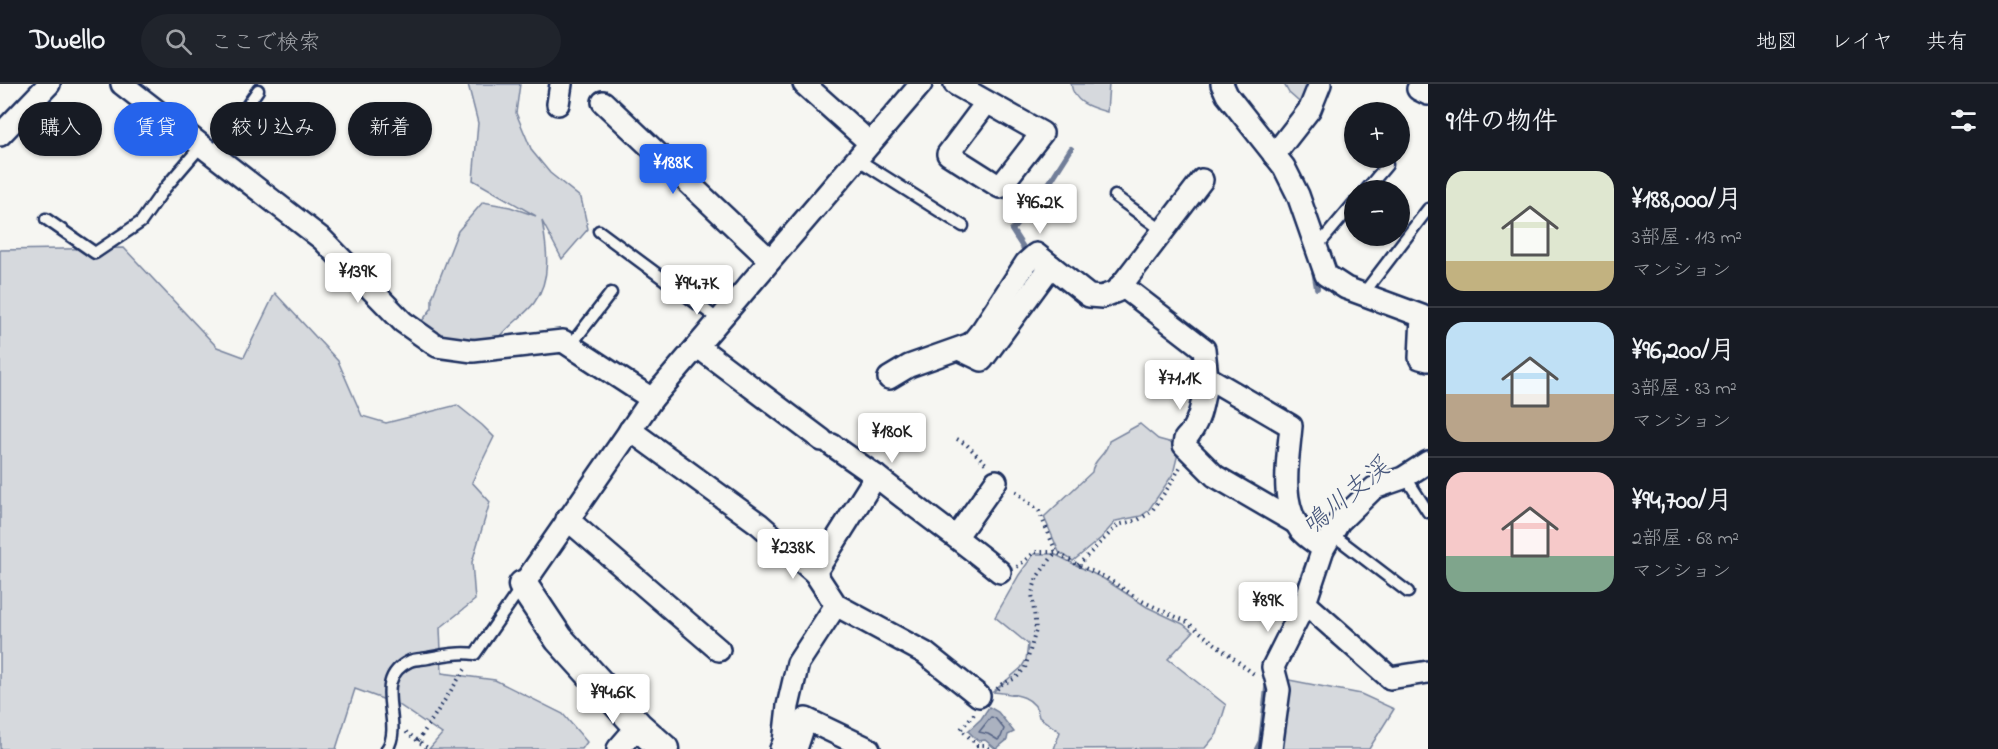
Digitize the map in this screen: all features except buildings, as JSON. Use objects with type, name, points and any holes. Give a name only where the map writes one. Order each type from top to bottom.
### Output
[{"type":"street","points":[[0,135],[49,84]]},
{"type":"street","points":[[122,84],[322,239],[403,322],[437,346],[473,351],[563,341],[652,399]]},
{"type":"street","points":[[804,84],[864,151]]},
{"type":"street","points":[[664,749],[638,726],[559,639],[523,585],[652,399],[921,84]]},
{"type":"street","points":[[955,84],[987,102]]},
{"type":"street","points":[[1222,84],[1227,95],[1284,167],[1298,195],[1326,275],[1346,288],[1422,316],[1420,358],[1428,360]]},
{"type":"street","points":[[1274,155],[1310,109],[1320,84]]},
{"type":"street","points":[[603,102],[770,260]]},
{"type":"street","points":[[889,378],[909,366],[971,344],[1026,263],[1036,254],[1089,296],[1102,297],[1117,291],[1202,180]]},
{"type":"street","points":[[1121,285],[1204,349],[1207,377],[1200,411],[1184,445],[1215,476],[1320,535]]},
{"type":"street","points":[[697,346],[876,476],[933,522],[957,536],[1000,572]]},
{"type":"street","points":[[1207,377],[1291,426],[1286,495],[1320,535]]},
{"type":"street","points":[[630,430],[759,524],[815,573],[836,605],[925,653],[979,696]]},
{"type":"street","points":[[1271,749],[1279,690],[1273,667],[1305,603],[1320,535],[1374,488],[1404,477],[1428,462]]},
{"type":"street","points":[[815,573],[876,476]]},
{"type":"street","points":[[957,536],[996,481]]},
{"type":"street","points":[[567,519],[719,650]]},
{"type":"street","points":[[1305,603],[1390,678],[1428,672]]},
{"type":"street","points":[[782,749],[788,706],[798,663],[836,605]]},
{"type":"street","points":[[796,749],[806,719],[869,749]]},
{"type":"street","points":[[618,749],[638,726]]},
{"type":"lane","points":[[46,219],[95,253],[141,222],[165,188],[207,151],[258,90]]},
{"type":"lane","points":[[864,151],[963,226]]},
{"type":"lane","points":[[1374,180],[1384,168]]},
{"type":"lane","points":[[1115,196],[1162,231]]},
{"type":"lane","points":[[1363,294],[1428,209]]},
{"type":"lane","points":[[1316,248],[1344,215]]},
{"type":"lane","points":[[599,231],[719,320]]},
{"type":"lane","points":[[570,346],[611,293]]},
{"type":"lane","points":[[1404,477],[1428,512]]},
{"type":"lane","points":[[1320,535],[1408,592]]},
{"type":"lane","points":[[387,749],[392,742],[393,722],[388,697],[393,675],[410,661],[462,652],[475,654],[523,585]]},
{"type":"path","points":[[1078,565],[1118,525],[1138,520],[1150,512],[1178,472],[1184,445]]},
{"type":"path","points":[[1000,572],[1006,573],[1019,566],[1035,552],[1056,552],[1105,577],[1142,602],[1187,622],[1252,675],[1276,680]]},
{"type":"path","points":[[418,741],[475,654]]},
{"type":"path","points":[[979,696],[983,701],[961,729],[977,745],[985,745],[991,749]]},
{"type":"path","points":[[393,722],[429,749]]},
{"type":"shaded area","points":[[468,84],[520,84],[516,113],[532,151],[550,173],[581,198],[588,229],[562,259],[542,221],[547,263],[540,294],[530,308],[500,337],[480,340],[448,337],[422,321],[432,308],[432,298],[458,231],[483,202],[510,207],[536,216],[473,180],[478,123]]},
{"type":"shaded area","points":[[1071,84],[1109,84],[1107,112],[1079,100]]},
{"type":"shaded area","points":[[1284,84],[1316,84],[1306,108],[1289,93]]},
{"type":"shaded area","points":[[124,248],[217,347],[244,357],[275,293],[338,361],[362,416],[386,423],[457,405],[494,437],[472,482],[490,502],[472,562],[475,600],[440,628],[442,673],[495,680],[563,714],[587,742],[582,749],[429,749],[442,734],[399,705],[355,689],[336,749],[0,749],[0,250]]},
{"type":"shaded area","points":[[1140,424],[1158,439],[1180,445],[1173,474],[1148,511],[1141,516],[1116,521],[1101,538],[1073,561],[1059,552],[1044,517],[1092,472],[1109,441]]},
{"type":"shaded area","points":[[1034,554],[1054,554],[1104,579],[1147,607],[1183,624],[1193,632],[1168,659],[1226,705],[1217,734],[1205,748],[1054,749],[1060,732],[1039,717],[1033,704],[1022,697],[993,692],[1021,668],[1026,660],[1028,644],[995,617]]},
{"type":"shaded area","points":[[1284,679],[1361,694],[1394,709],[1369,749],[1275,749]]},
{"type":"water","points":[[989,707],[998,712],[1014,732],[1008,735],[1007,740],[996,749],[985,740],[978,741],[968,731],[981,719]]},
{"type":"waterway","points":[[1028,255],[1012,230],[1050,182],[1071,149]]},
{"type":"waterway","points":[[1024,285],[1036,267],[1034,263]]},
{"type":"waterway","points":[[1313,265],[1317,288]]},
{"type":"waterway","name":"鳴川支渓","points":[[1284,623],[1314,547]]},
{"type":"waterway","name":"鳴川支渓","points":[[1257,749],[1261,741],[1268,679]]}]
